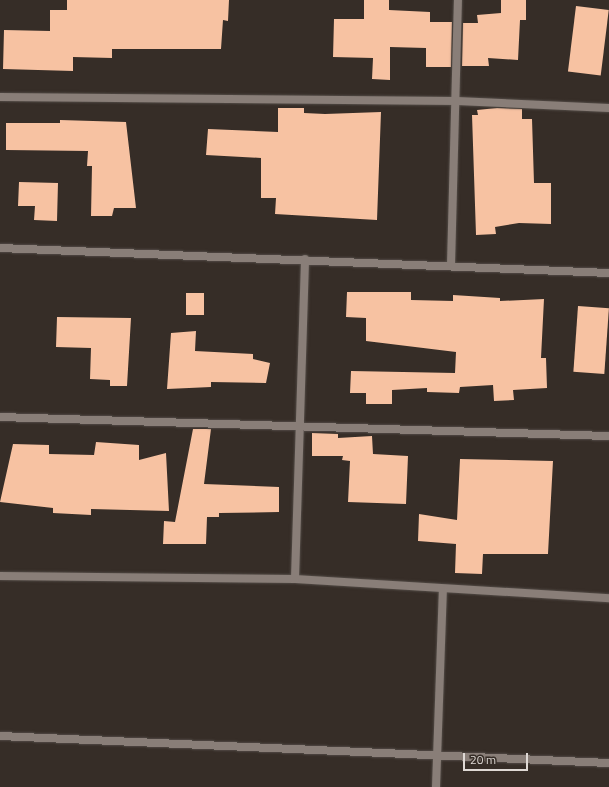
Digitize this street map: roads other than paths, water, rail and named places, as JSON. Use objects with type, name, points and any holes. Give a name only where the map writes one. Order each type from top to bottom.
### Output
[{"type":"street","points":[[451,265],[457,101],[458,0]]},
{"type":"street","points":[[0,97],[457,101],[609,108]]},
{"type":"street","points":[[0,248],[305,259],[609,273]]},
{"type":"street","points":[[296,579],[305,259]]},
{"type":"street","points":[[0,417],[300,424],[609,436]]},
{"type":"street","points":[[0,576],[296,579],[443,590],[609,598]]},
{"type":"street","points":[[436,787],[443,590]]},
{"type":"street","points":[[0,736],[609,763]]}]
